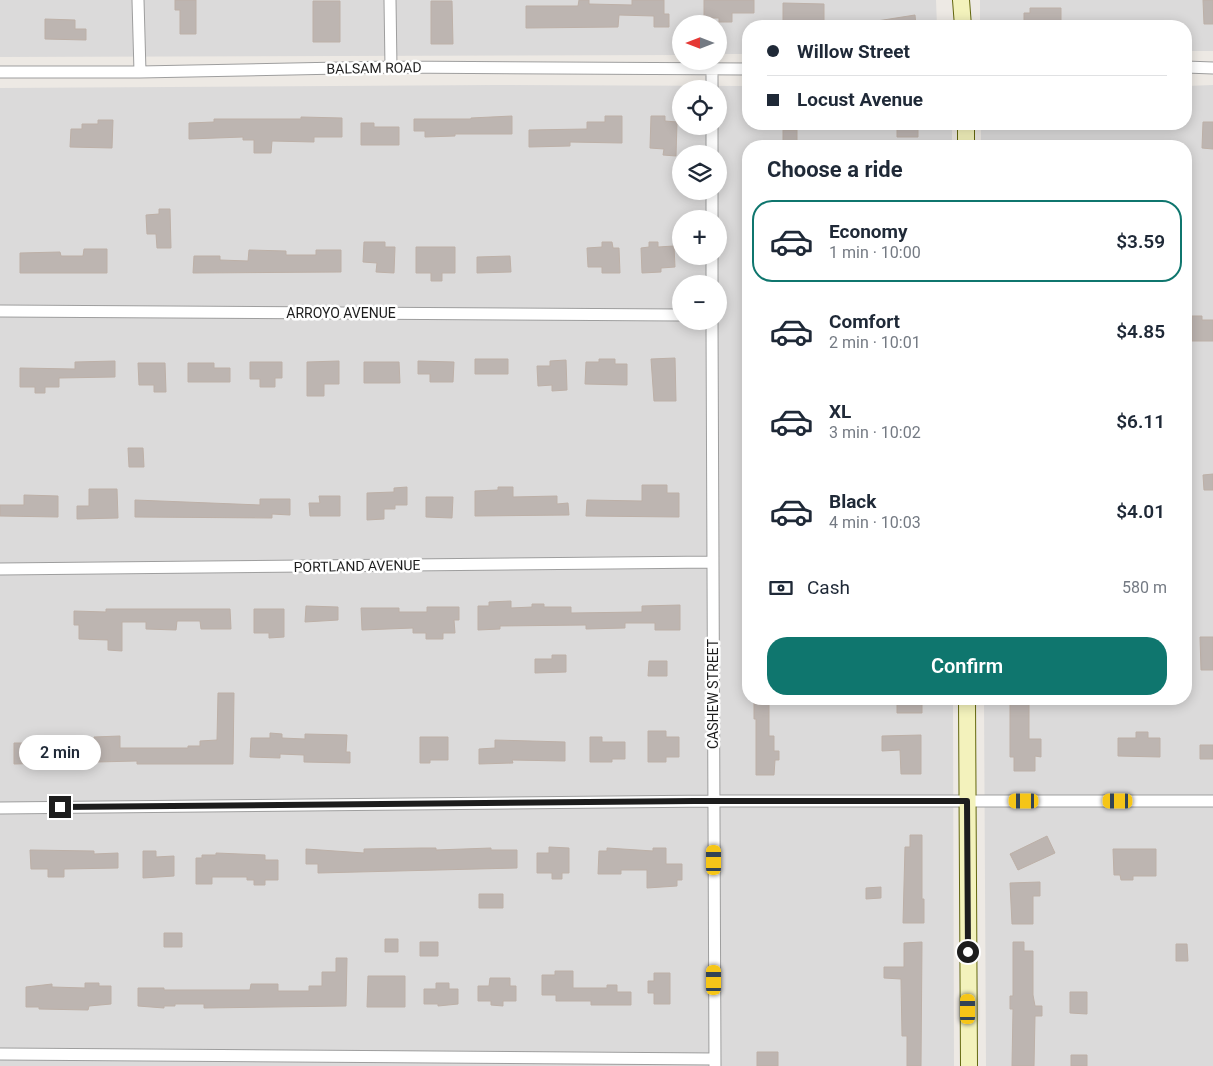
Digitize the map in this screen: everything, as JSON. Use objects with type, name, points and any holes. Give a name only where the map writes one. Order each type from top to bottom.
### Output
[{"type":"street","points":[[138,0],[140,72]]},
{"type":"street","points":[[390,0],[391,67]]},
{"type":"street","points":[[961,0],[963,20]]},
{"type":"street","name":"BALSAM ROAD","points":[[0,72],[140,72],[391,67],[672,70]]},
{"type":"street","points":[[1192,67],[1213,68]]},
{"type":"street","name":"BALSAM ROAD","points":[[728,70],[742,69]]},
{"type":"street","points":[[712,70],[712,80]]},
{"type":"street","name":"ARROYO AVENUE","points":[[0,311],[672,315]]},
{"type":"street","name":"CASHEW STREET","points":[[712,330],[714,1062]]},
{"type":"street","name":"PORTLAND AVENUE","points":[[0,569],[713,562]]},
{"type":"street","points":[[967,705],[969,1066]]},
{"type":"street","points":[[0,808],[714,801],[1213,801]]},
{"type":"street","points":[[0,1054],[714,1062]]},
{"type":"shaded area","points":[[0,0],[936,0],[937,20],[742,20],[742,54],[728,54],[728,15],[672,15],[672,55],[0,57]]},
{"type":"shaded area","points":[[980,0],[1213,0],[1213,51],[1192,51],[1192,20],[980,20]]},
{"type":"shaded area","points":[[1213,85],[1213,1066],[986,1066],[984,705],[1192,705],[1192,140],[981,140],[981,130],[1192,130],[1192,86]]},
{"type":"shaded area","points":[[672,86],[672,135],[727,135],[727,86],[742,86],[742,130],[952,130],[952,140],[742,140],[742,705],[953,705],[954,1066],[0,1066],[0,88]]},
{"type":"building","points":[[175,0],[196,0],[196,34],[180,34],[180,10],[175,10]]},
{"type":"building","points":[[579,0],[589,0],[589,4],[632,5],[632,0],[664,0],[664,14],[669,14],[669,27],[654,27],[654,16],[619,15],[618,27],[526,28],[526,6],[578,6]]},
{"type":"building","points":[[704,0],[754,0],[754,13],[732,13],[732,22],[728,22],[728,15],[704,15]]},
{"type":"building","points":[[1203,0],[1213,0],[1213,24],[1204,24]]},
{"type":"building","points":[[313,1],[340,1],[340,42],[313,42]]},
{"type":"building","points":[[431,1],[452,1],[453,44],[431,44]]},
{"type":"building","points":[[783,3],[824,4],[824,20],[783,20]]},
{"type":"building","points":[[1030,8],[1061,8],[1061,20],[1024,20],[1024,13],[1030,13]]},
{"type":"building","points":[[915,15],[915,20],[883,20]]},
{"type":"building","points":[[45,19],[75,20],[75,29],[86,29],[86,40],[45,39]]},
{"type":"building","points":[[512,116],[512,134],[455,134],[455,136],[425,137],[425,131],[414,131],[414,119],[471,119]]},
{"type":"building","points":[[605,116],[622,116],[622,143],[570,142],[570,146],[529,147],[529,130],[587,129],[587,122],[605,122]]},
{"type":"building","points":[[651,116],[665,116],[665,121],[672,122],[672,135],[677,135],[676,145],[672,145],[672,156],[663,155],[664,149],[650,148]]},
{"type":"building","points":[[301,117],[342,118],[342,137],[314,137],[314,142],[272,141],[271,153],[254,153],[254,140],[243,140],[243,137],[189,139],[189,123],[214,122],[214,119],[301,119]]},
{"type":"building","points":[[98,120],[113,120],[112,148],[70,147],[71,129],[82,129],[82,124],[98,124]]},
{"type":"building","points":[[1203,122],[1213,122],[1213,149],[1202,148]]},
{"type":"building","points":[[361,123],[374,123],[374,127],[399,127],[399,145],[361,145]]},
{"type":"building","points":[[783,130],[797,130],[797,140],[783,140]]},
{"type":"building","points":[[897,130],[918,130],[918,137],[897,137]]},
{"type":"building","points":[[159,209],[170,209],[171,248],[157,248],[156,234],[147,234],[146,215],[159,214]]},
{"type":"building","points":[[364,242],[385,242],[385,247],[395,247],[394,273],[376,272],[377,263],[363,262]]},
{"type":"building","points":[[602,242],[612,242],[613,248],[619,248],[620,273],[602,273],[602,267],[588,267],[587,248],[602,247]]},
{"type":"building","points":[[649,242],[658,242],[658,247],[672,246],[672,265],[675,265],[675,267],[661,268],[661,272],[642,273],[641,248],[649,247]]},
{"type":"building","points":[[416,247],[455,247],[455,273],[442,273],[442,281],[431,281],[431,273],[416,273]]},
{"type":"building","points":[[84,249],[107,249],[107,273],[20,273],[20,253],[60,252],[61,256],[83,256]]},
{"type":"building","points":[[249,250],[286,251],[286,255],[316,255],[316,250],[341,250],[341,272],[193,273],[194,256],[220,256],[220,260],[248,261]]},
{"type":"building","points":[[510,256],[511,272],[477,273],[477,257]]},
{"type":"building","points":[[1192,316],[1202,316],[1202,320],[1213,320],[1213,341],[1192,341]]},
{"type":"building","points":[[675,358],[676,401],[654,401],[651,359]]},
{"type":"building","points":[[475,359],[508,359],[508,374],[475,374]]},
{"type":"building","points":[[599,359],[615,359],[615,364],[627,364],[627,385],[585,384],[586,362],[599,362]]},
{"type":"building","points":[[566,360],[567,390],[552,391],[552,385],[538,386],[537,366],[550,366],[550,361]]},
{"type":"building","points":[[115,361],[115,377],[59,378],[59,387],[45,387],[45,393],[35,393],[35,387],[20,387],[20,368],[75,369],[75,362]]},
{"type":"building","points":[[339,361],[339,384],[324,384],[324,396],[307,396],[307,362]]},
{"type":"building","points":[[418,361],[454,362],[453,382],[430,382],[430,374],[418,374]]},
{"type":"building","points":[[250,362],[282,362],[282,378],[275,378],[275,387],[260,387],[260,379],[250,379]]},
{"type":"building","points":[[364,362],[399,362],[400,383],[364,383]]},
{"type":"building","points":[[138,363],[165,363],[166,392],[154,392],[154,385],[139,385]]},
{"type":"building","points":[[188,363],[214,363],[214,368],[230,368],[230,382],[188,382]]},
{"type":"building","points":[[128,448],[143,448],[144,467],[129,467]]},
{"type":"building","points":[[1213,474],[1213,490],[1204,490],[1203,475]]},
{"type":"building","points":[[642,485],[667,485],[667,493],[679,493],[679,517],[586,516],[587,500],[642,501]]},
{"type":"building","points":[[407,487],[407,505],[395,505],[395,509],[384,509],[384,519],[367,520],[367,493],[394,492],[394,488]]},
{"type":"building","points":[[498,487],[513,487],[513,497],[557,496],[557,504],[568,503],[569,515],[475,516],[475,491],[498,490]]},
{"type":"building","points":[[89,489],[117,489],[118,518],[77,519],[77,506],[89,506]]},
{"type":"building","points":[[24,495],[58,496],[58,517],[0,516],[0,505],[24,505]]},
{"type":"building","points":[[319,496],[340,496],[340,516],[310,516],[309,503],[320,503]]},
{"type":"building","points":[[426,497],[453,497],[452,518],[426,517]]},
{"type":"building","points":[[260,499],[290,499],[290,515],[272,514],[272,518],[135,517],[135,500],[260,505]]},
{"type":"building","points":[[511,601],[511,608],[532,607],[532,604],[544,604],[544,607],[571,607],[571,613],[642,612],[642,606],[680,605],[680,630],[655,630],[655,623],[625,623],[625,628],[586,629],[586,625],[500,626],[500,629],[478,630],[478,606],[489,606],[489,602]]},
{"type":"building","points":[[306,606],[338,607],[338,620],[305,622]]},
{"type":"building","points":[[427,607],[459,607],[459,620],[454,620],[455,633],[443,633],[443,639],[426,639],[426,633],[413,633],[413,628],[362,630],[361,608],[399,608],[399,612],[427,612]]},
{"type":"building","points":[[106,609],[230,609],[231,629],[201,629],[200,621],[177,621],[176,630],[146,629],[146,622],[122,622],[122,651],[108,650],[108,640],[79,639],[79,625],[74,625],[74,611],[106,612]]},
{"type":"building","points":[[254,609],[284,609],[284,637],[269,638],[269,633],[254,633]]},
{"type":"building","points":[[1200,637],[1213,637],[1213,670],[1201,670]]},
{"type":"building","points":[[552,655],[566,655],[566,672],[535,673],[535,659],[552,659]]},
{"type":"building","points":[[649,661],[667,661],[667,676],[648,676]]},
{"type":"building","points":[[218,693],[234,693],[233,764],[137,764],[137,761],[14,764],[14,743],[44,743],[44,751],[76,751],[76,742],[94,742],[94,737],[120,736],[120,748],[188,748],[188,746],[200,746],[200,741],[217,740]]},
{"type":"building","points":[[754,705],[769,705],[769,736],[774,736],[774,751],[779,751],[779,760],[775,760],[774,775],[756,775],[756,719],[754,719]]},
{"type":"building","points":[[897,705],[922,705],[922,713],[897,713]]},
{"type":"building","points":[[1010,705],[1029,705],[1029,739],[1041,739],[1041,757],[1035,756],[1035,771],[1014,771],[1014,757],[1010,757]]},
{"type":"building","points":[[648,731],[666,731],[666,737],[679,737],[679,757],[666,757],[666,762],[648,762]]},
{"type":"building","points":[[1136,732],[1148,732],[1148,738],[1160,738],[1160,757],[1118,756],[1118,738],[1136,738]]},
{"type":"building","points":[[270,733],[282,734],[282,738],[305,739],[305,734],[347,735],[346,752],[350,752],[350,763],[304,762],[304,755],[280,754],[280,758],[250,757],[251,738],[270,738]]},
{"type":"building","points":[[921,735],[921,774],[901,774],[900,750],[882,751],[882,736]]},
{"type":"building","points":[[420,737],[448,737],[448,760],[430,760],[430,763],[420,763]]},
{"type":"building","points":[[590,737],[602,737],[602,742],[625,742],[625,759],[612,759],[612,762],[590,762]]},
{"type":"building","points":[[495,740],[565,742],[565,761],[512,760],[513,763],[479,764],[479,749],[495,748]]},
{"type":"building","points":[[1200,745],[1213,745],[1213,759],[1200,759]]},
{"type":"building","points":[[910,835],[922,835],[924,923],[903,923],[905,847],[910,847]]},
{"type":"building","points":[[1047,836],[1055,853],[1018,870],[1010,854]]},
{"type":"building","points":[[549,847],[569,848],[569,873],[562,873],[562,879],[552,879],[552,873],[537,873],[537,853],[549,853]]},
{"type":"building","points":[[436,848],[436,850],[491,848],[491,850],[517,850],[517,868],[318,873],[318,864],[306,864],[306,849],[364,853],[364,849]]},
{"type":"building","points":[[607,848],[653,851],[653,848],[666,848],[666,864],[682,864],[682,880],[677,880],[677,886],[647,888],[647,870],[621,870],[621,874],[598,874],[599,851],[607,851]]},
{"type":"building","points":[[1113,849],[1156,849],[1156,876],[1133,876],[1133,880],[1121,880],[1120,875],[1114,875]]},
{"type":"building","points":[[30,850],[94,851],[94,854],[118,853],[118,868],[64,869],[64,877],[48,877],[48,869],[31,869]]},
{"type":"building","points":[[143,851],[156,851],[156,857],[174,856],[174,876],[143,878]]},
{"type":"building","points":[[216,853],[265,855],[265,860],[278,860],[278,880],[265,880],[265,885],[254,885],[254,880],[247,880],[247,877],[212,877],[212,884],[196,884],[196,858],[202,858],[202,855],[216,855]]},
{"type":"building","points":[[1040,882],[1040,896],[1033,896],[1033,924],[1012,924],[1010,883]]},
{"type":"building","points":[[881,887],[881,898],[866,899],[866,888]]},
{"type":"building","points":[[479,894],[503,894],[503,908],[479,908]]},
{"type":"building","points":[[164,933],[182,933],[182,947],[164,947]]},
{"type":"building","points":[[385,939],[398,939],[398,952],[385,952]]},
{"type":"building","points":[[420,942],[438,942],[438,956],[420,956]]},
{"type":"building","points":[[922,942],[921,1066],[907,1066],[907,1036],[902,1036],[901,979],[884,978],[884,967],[904,967],[904,943]]},
{"type":"building","points":[[1013,942],[1024,942],[1024,951],[1033,951],[1033,995],[1035,1006],[1042,1006],[1042,1016],[1035,1016],[1034,1066],[1012,1066],[1013,1009],[1010,1009],[1010,996],[1013,996]]},
{"type":"building","points":[[1176,944],[1187,944],[1188,961],[1176,961]]},
{"type":"building","points":[[336,958],[347,958],[346,1006],[204,1008],[204,1004],[175,1004],[175,1006],[164,1006],[164,1008],[138,1006],[138,988],[164,988],[164,990],[250,990],[251,984],[278,984],[278,991],[309,991],[309,986],[322,986],[322,972],[336,972]]},
{"type":"building","points":[[555,971],[573,971],[573,988],[607,988],[607,985],[617,985],[617,992],[631,992],[631,1005],[591,1005],[591,1001],[556,1001],[556,995],[542,995],[542,975],[555,975]]},
{"type":"building","points":[[654,973],[670,973],[670,1004],[654,1004],[654,993],[648,993],[648,981],[654,981]]},
{"type":"building","points":[[368,976],[405,976],[405,1007],[367,1007]]},
{"type":"building","points":[[490,978],[510,978],[510,986],[516,986],[516,1001],[503,1001],[503,1006],[491,1005],[491,1001],[478,1001],[478,986],[489,986]]},
{"type":"building","points":[[85,983],[99,983],[99,986],[111,986],[111,1004],[89,1006],[88,1010],[26,1007],[26,987],[52,984],[52,987],[85,988]]},
{"type":"building","points":[[436,983],[449,983],[449,989],[458,989],[458,1004],[438,1006],[438,1004],[424,1004],[424,989],[436,989]]},
{"type":"building","points":[[1070,992],[1087,992],[1087,1014],[1070,1013]]},
{"type":"building","points":[[757,1052],[778,1052],[778,1066],[757,1066]]},
{"type":"building","points":[[1071,1055],[1087,1055],[1087,1066],[1071,1066]]},
{"type":"route","points":[[60,807],[694,801],[967,801],[968,952]]}]
